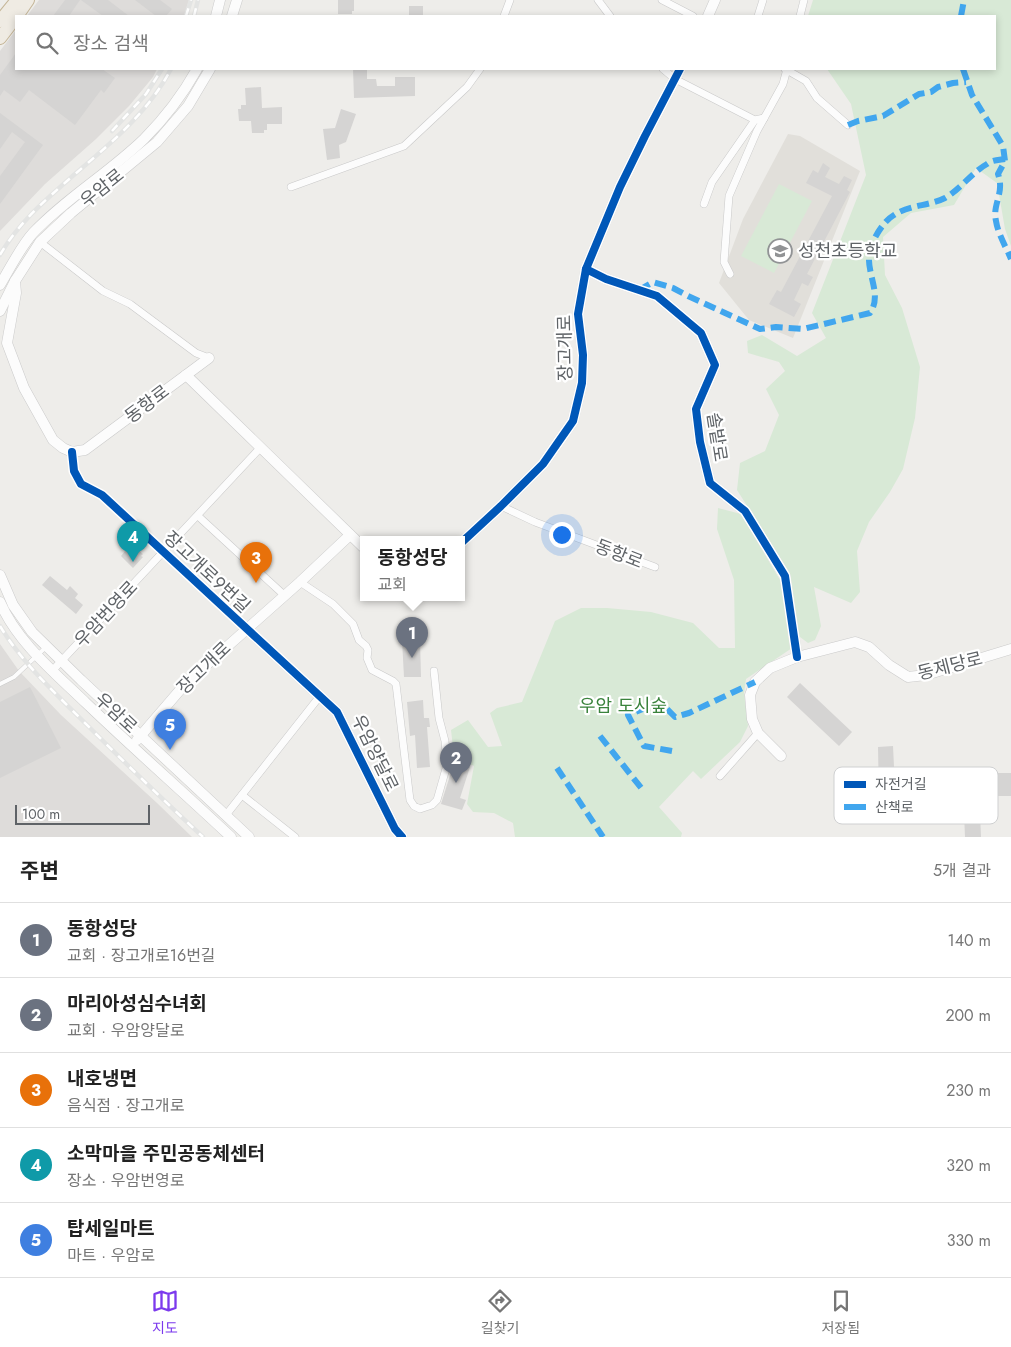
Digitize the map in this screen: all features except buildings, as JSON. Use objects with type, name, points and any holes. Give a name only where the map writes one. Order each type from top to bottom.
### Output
[{"type":"highway","points":[[0,21],[17,0]]},
{"type":"highway","points":[[17,15],[28,0]]},
{"type":"highway","points":[[0,38],[15,17]]},
{"type":"street","points":[[216,15],[220,0]]},
{"type":"street","points":[[232,15],[237,0]]},
{"type":"street","points":[[504,15],[510,0]]},
{"type":"street","points":[[598,0],[609,15]]},
{"type":"street","points":[[662,0],[692,15]]},
{"type":"street","points":[[708,15],[715,0]]},
{"type":"street","points":[[758,15],[763,0]]},
{"type":"street","points":[[800,15],[804,0]]},
{"type":"street","name":"우암로","points":[[0,285],[31,235],[62,206],[144,139],[170,110],[196,70]]},
{"type":"street","name":"우암로","points":[[0,311],[15,281],[40,242],[71,213],[157,142],[188,106],[209,70]]},
{"type":"street","points":[[291,187],[404,146],[467,87],[479,70]]},
{"type":"street","points":[[664,70],[675,79],[755,120],[764,118]]},
{"type":"street","name":"장고개로","points":[[465,539],[543,464],[573,421],[582,383],[583,355],[578,314],[586,269],[620,187],[680,70]]},
{"type":"street","points":[[730,274],[724,262],[729,196],[764,118],[783,84],[786,70]]},
{"type":"street","points":[[788,70],[806,81],[817,98],[848,125]]},
{"type":"street","points":[[704,204],[712,182],[755,120]]},
{"type":"street","name":"동항로","points":[[40,242],[103,291],[130,304],[196,353],[209,358]]},
{"type":"street","name":"솔밭로","points":[[586,269],[606,279],[657,296],[701,333],[715,365],[696,409],[700,442],[710,483],[745,511],[785,576],[797,657]]},
{"type":"street","points":[[15,281],[16,293],[6,343],[24,388],[53,440],[72,452]]},
{"type":"street","name":"동항로","points":[[72,452],[84,450],[209,358]]},
{"type":"street","points":[[186,375],[360,544]]},
{"type":"street","name":"우암번영로","points":[[52,671],[261,447]]},
{"type":"street","name":"장고개로9번길","points":[[72,452],[74,471],[82,484],[102,495],[246,628]]},
{"type":"street","name":"동항로","points":[[501,506],[535,522],[655,567]]},
{"type":"street","points":[[198,516],[284,595]]},
{"type":"street","name":"장고개로","points":[[131,746],[186,683],[350,535]]},
{"type":"street","name":"우암로","points":[[0,575],[12,605],[32,632],[249,837]]},
{"type":"street","points":[[300,582],[333,604],[353,624],[359,640],[366,646],[367,658],[372,670],[394,681],[398,688],[410,800],[414,806],[420,809],[432,805],[437,800],[447,765],[434,671]]},
{"type":"street","name":"우암로","points":[[0,602],[18,631],[52,671],[231,837]]},
{"type":"street","name":"우암양달로","points":[[246,628],[338,712],[395,829],[402,837]]},
{"type":"street","name":"동제당로","points":[[781,756],[758,733],[752,719],[750,695],[755,682],[770,668],[797,657],[855,642],[869,647],[908,677],[926,675],[1011,649]]},
{"type":"street","points":[[226,815],[320,696]]},
{"type":"street","points":[[720,776],[758,733]]},
{"type":"street","points":[[242,795],[295,837]]},
{"type":"lane","points":[[0,684],[14,677],[47,646]]},
{"type":"shaded area","points":[[39,0],[189,0],[184,15],[28,15]]},
{"type":"shaded area","points":[[15,31],[15,70],[156,70],[129,106],[96,139],[45,184],[0,231],[0,51]]},
{"type":"shaded area","name":"성천초등학교","points":[[788,134],[800,136],[860,171],[793,338],[749,320],[719,283],[743,219]]},
{"type":"shaded area","points":[[0,644],[19,671],[61,715],[192,837],[0,837]]},
{"type":"green space","points":[[813,0],[1011,0],[1011,246],[1005,229],[997,183],[976,168],[954,205],[911,213],[883,237],[885,275],[902,308],[920,367],[915,418],[903,469],[869,522],[857,551],[860,592],[851,603],[814,587],[821,626],[815,640],[808,643],[800,637],[795,619],[789,572],[737,490],[740,463],[765,451],[779,415],[766,389],[785,371],[779,362],[748,353],[747,341],[762,335],[797,356],[826,338],[812,313],[866,175],[851,104],[828,70],[996,70],[996,15],[808,15]]},
{"type":"green space","points":[[779,184],[812,201],[774,273],[741,256]]},
{"type":"green space","name":"우암 도시숲","points":[[718,508],[741,514],[780,580],[792,648],[746,679],[744,693],[748,726],[740,742],[701,779],[693,771],[659,807],[682,833],[681,837],[515,837],[513,823],[494,813],[473,812],[467,804],[474,766],[454,756],[451,730],[468,720],[488,747],[502,746],[490,713],[497,708],[522,702],[555,621],[581,608],[651,612],[693,623],[719,648],[735,648],[734,580],[717,529]]},
{"type":"railway","points":[[186,15],[191,0]]},
{"type":"railway","points":[[194,15],[198,0]]},
{"type":"railway","points":[[112,131],[146,94],[161,70]]},
{"type":"railway","points":[[0,255],[14,234],[31,215],[138,116],[161,86],[170,70]]},
{"type":"railway","points":[[0,626],[17,651],[47,685],[203,837]]},
{"type":"marked path","points":[[961,15],[964,0]]},
{"type":"marked path","points":[[963,70],[972,95],[1003,146],[1005,161],[998,174],[1000,187],[995,215],[998,231],[1011,259]]},
{"type":"marked path","points":[[848,125],[883,116],[919,94],[931,92],[938,87],[966,82]]},
{"type":"marked path","points":[[639,290],[653,282],[673,288],[760,329],[776,327],[803,329],[870,313],[875,300],[875,293],[869,257],[877,233],[885,223],[900,212],[945,198],[981,168],[996,160],[1005,159]]},
{"type":"marked path","points":[[672,751],[644,746],[628,715],[660,702],[675,717],[689,713],[755,682]]},
{"type":"marked path","points":[[600,736],[642,789]]},
{"type":"marked path","points":[[557,768],[603,837]]},
{"type":"cycle path","points":[[465,539],[543,464],[573,421],[582,383],[583,355],[578,314],[586,269],[620,187],[679,70]]},
{"type":"cycle path","points":[[586,269],[606,279],[657,296],[701,333],[715,365],[696,409],[700,442],[710,483],[745,511],[785,576],[797,657]]},
{"type":"cycle path","points":[[72,452],[74,471],[81,484],[102,495],[337,712],[395,829],[402,837]]},
{"type":"place","name":"성천초등학교","points":[[780,251]]},
{"type":"place","name":"소막마을 주민공동체센터","points":[[133,562]]},
{"type":"place","name":"내호냉면","points":[[256,583]]},
{"type":"place","name":"동항성당","points":[[412,658]]},
{"type":"place","name":"탑세일마트","points":[[170,750]]},
{"type":"place","name":"마리아성심수녀회","points":[[456,783]]}]
